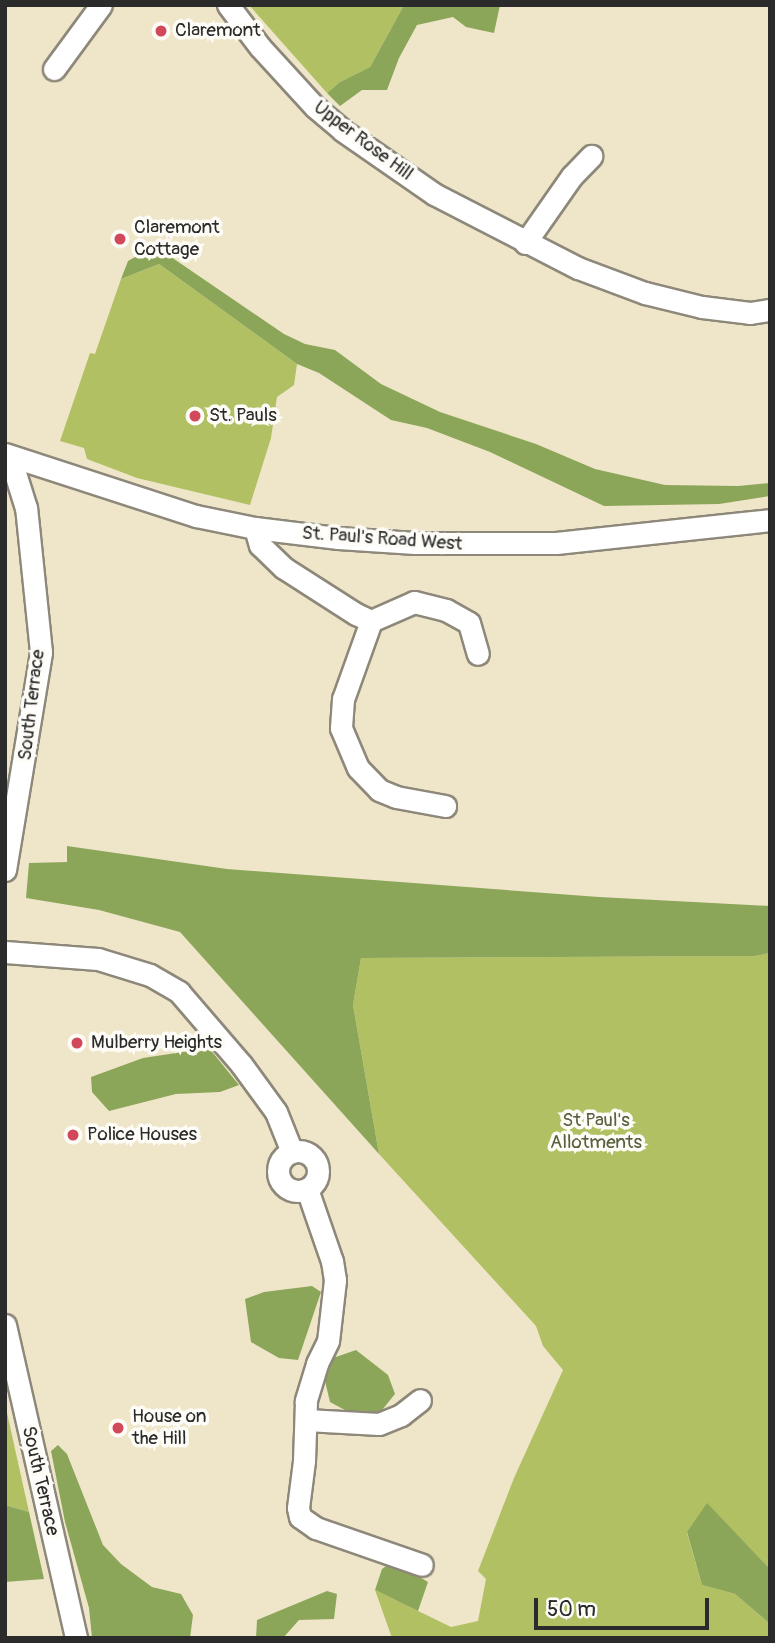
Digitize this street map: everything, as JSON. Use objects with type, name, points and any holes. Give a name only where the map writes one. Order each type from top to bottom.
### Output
[{"type":"street","points":[[54,69],[101,5]]},
{"type":"street","name":"Upper Rose Hill","points":[[228,5],[299,90],[342,130],[434,194],[578,268],[645,293],[702,307],[750,313],[770,310]]},
{"type":"street","points":[[525,243],[572,176],[591,156]]},
{"type":"street","name":"St. Paul's Road West","points":[[8,456],[44,464],[196,516],[256,528],[338,538],[490,545],[570,542],[770,520]]},
{"type":"street","name":"South Terrace","points":[[5,870],[16,759],[41,652],[26,508],[8,456]]},
{"type":"street","points":[[256,528],[260,545],[284,568],[371,621]]},
{"type":"street","points":[[445,806],[396,797],[379,790],[359,768],[341,728],[343,699],[371,621],[414,602],[446,610],[469,623],[478,654]]},
{"type":"street","points":[[5,951],[98,959],[150,975],[179,992],[242,1064],[276,1112],[292,1152],[306,1152],[318,1165],[317,1179],[307,1189],[332,1261],[335,1280],[328,1341],[317,1364],[306,1401],[300,1517],[316,1528],[422,1565]]},
{"type":"street","name":"South Terrace","points":[[5,1325],[76,1638]]},
{"type":"street","points":[[306,1420],[379,1424],[401,1415],[419,1400]]},
{"type":"green space","points":[[249,5],[404,5],[370,67],[340,82],[327,93]]},
{"type":"green space","points":[[404,5],[500,5],[494,33],[466,27],[453,17],[417,25],[399,58],[387,90],[362,90],[340,106],[327,93],[340,82],[370,67]]},
{"type":"green space","points":[[155,246],[284,334],[305,344],[335,350],[381,384],[440,412],[536,444],[595,469],[665,485],[738,486],[770,483],[770,496],[719,504],[604,506],[490,452],[427,428],[391,420],[319,373],[297,364],[159,264],[121,279],[128,261]]},
{"type":"green space","points":[[159,264],[297,364],[294,385],[277,397],[271,438],[250,505],[137,478],[87,459],[84,448],[60,441],[90,353],[95,354],[121,279]]},
{"type":"green space","points":[[67,846],[227,869],[599,897],[770,906],[770,953],[755,956],[361,958],[353,1005],[379,1154],[180,932],[99,910],[26,898],[29,863],[67,862]]},
{"type":"green space","name":"St Paul's Allotments","points":[[770,953],[770,1569],[707,1504],[687,1533],[702,1585],[735,1594],[770,1624],[770,1638],[392,1638],[375,1590],[451,1627],[478,1621],[486,1579],[478,1571],[514,1478],[563,1370],[543,1346],[536,1326],[379,1154],[353,1005],[361,958],[755,956]]},
{"type":"green space","points":[[209,1048],[239,1085],[220,1092],[176,1094],[109,1111],[92,1092],[91,1077],[143,1058]]},
{"type":"green space","points":[[312,1286],[321,1292],[298,1360],[279,1358],[251,1342],[245,1299],[264,1292]]},
{"type":"green space","points":[[356,1350],[388,1375],[395,1394],[378,1415],[354,1415],[330,1402],[325,1381],[333,1358]]},
{"type":"green space","points":[[5,1404],[29,1512],[5,1505]]},
{"type":"green space","points":[[58,1445],[67,1454],[103,1545],[121,1564],[152,1587],[181,1594],[193,1615],[190,1638],[92,1638],[89,1608],[65,1522],[51,1451]]},
{"type":"green space","points":[[707,1503],[770,1569],[770,1624],[735,1594],[702,1585],[687,1532]]},
{"type":"green space","points":[[5,1505],[29,1512],[44,1579],[5,1582]]},
{"type":"green space","points":[[393,1561],[428,1582],[418,1611],[375,1590],[382,1569]]},
{"type":"green space","points":[[327,1591],[337,1594],[334,1619],[299,1620],[283,1638],[256,1638],[257,1620]]},
{"type":"place","name":"Claremont","points":[[161,31]]},
{"type":"place","name":"Claremont Cottage","points":[[120,239]]},
{"type":"place","name":"St. Pauls","points":[[195,416]]},
{"type":"place","name":"Mulberry Heights","points":[[77,1043]]},
{"type":"place","name":"Police Houses","points":[[73,1135]]},
{"type":"place","name":"House on the Hill","points":[[118,1428]]}]
